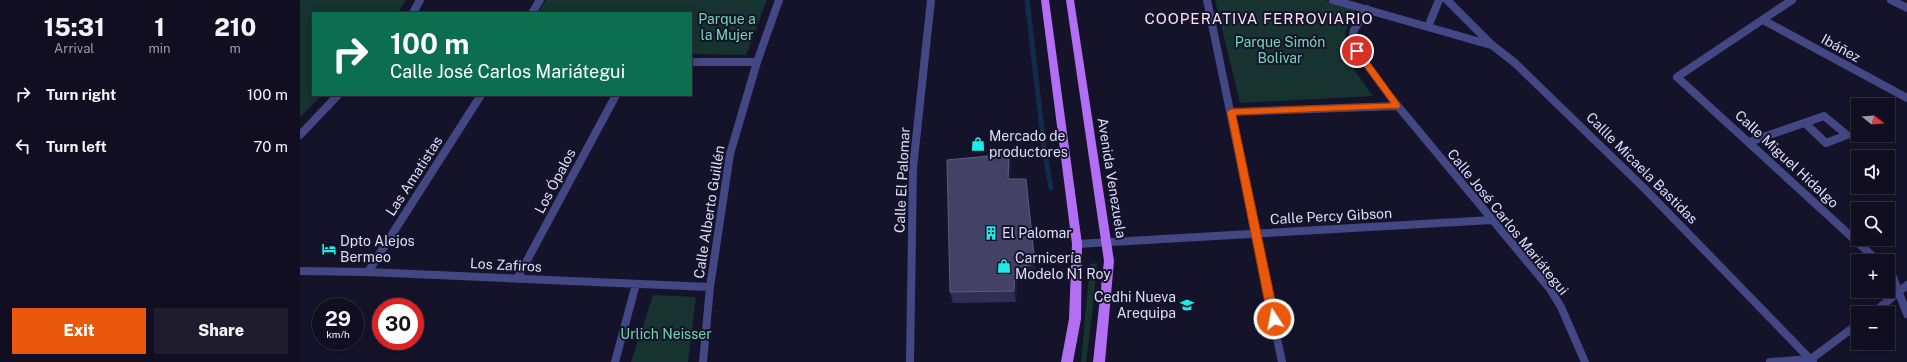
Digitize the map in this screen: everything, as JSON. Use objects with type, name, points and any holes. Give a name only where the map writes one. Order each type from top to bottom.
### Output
[{"type":"main road","points":[[1045,0],[1077,244],[1075,319],[1066,362]]},
{"type":"main road","name":"Avenida Venezuela","points":[[1070,0],[1109,261],[1099,362]]},
{"type":"street","points":[[414,12],[420,0]]},
{"type":"street","points":[[533,12],[540,0]]},
{"type":"street","name":"Calle Alberto Guillén","points":[[703,362],[710,288],[730,154],[757,62],[779,0]]},
{"type":"street","name":"Calle El Palomar","points":[[910,362],[913,168],[931,0]]},
{"type":"street","points":[[1207,0],[1282,362]]},
{"type":"street","points":[[1333,0],[1492,46]]},
{"type":"street","points":[[1428,27],[1439,0]]},
{"type":"street","name":"Callle Micaela Bastidas","points":[[1447,0],[1492,46],[1515,63],[1646,189],[1812,361]]},
{"type":"street","points":[[1763,20],[1792,0]]},
{"type":"street","points":[[1891,0],[1907,8]]},
{"type":"street","name":"Calle José Carlos Mariátegui","points":[[1367,9],[1354,30],[1352,39],[1357,51],[1397,106],[1550,289],[1561,307],[1585,362]]},
{"type":"street","name":"Calle Miguel Hidalgo","points":[[1763,20],[1677,77],[1870,254]]},
{"type":"street","name":"Ibáñez","points":[[1763,20],[1907,98]]},
{"type":"street","points":[[692,62],[757,62]]},
{"type":"street","points":[[300,135],[337,96]]},
{"type":"street","name":"Las Amatistas","points":[[368,272],[480,96]]},
{"type":"street","name":"Los Ópalos","points":[[517,279],[615,96]]},
{"type":"street","points":[[1231,112],[1397,106]]},
{"type":"street","points":[[1749,142],[1824,116],[1847,135],[1826,143],[1805,123]]},
{"type":"street","name":"Calle Percy Gibson","points":[[1077,244],[1492,220]]},
{"type":"street","name":"Los Zafiros","points":[[300,271],[368,272],[710,288]]},
{"type":"street","points":[[615,362],[636,284]]},
{"type":"street","points":[[1882,306],[1907,285]]},
{"type":"street","points":[[1895,286],[1907,314]]},
{"type":"street","points":[[1770,362],[1812,361],[1851,330]]},
{"type":"green space","points":[[300,0],[406,0],[399,12],[312,12],[312,96],[321,96],[300,117]]},
{"type":"green space","name":"Parque a la Mujer","points":[[546,0],[767,0],[746,55],[692,54],[692,12],[539,12]]},
{"type":"green space","name":"Parque Simón Bolivar","points":[[1215,0],[1324,0],[1356,8],[1345,33],[1346,58],[1373,96],[1240,103]]},
{"type":"green space","points":[[1097,263],[1086,362],[1081,362],[1090,264]]},
{"type":"green space","name":"Urlich Neisser","points":[[653,295],[696,297],[688,362],[631,362]]},
{"type":"building","name":"El Palomar","points":[[1009,154],[1008,179],[1026,179],[1035,264],[1015,268],[1014,291],[950,292],[947,160]]},
{"type":"waterway","points":[[1027,0],[1045,155],[1051,188]]},
{"type":"place","name":"Mercado de productores","points":[[978,144]]},
{"type":"place","name":"El Palomar","points":[[991,233]]},
{"type":"place","name":"Dpto Alejos Bermeo","points":[[329,249]]},
{"type":"place","name":"Carnicería Modelo N1 Roy","points":[[1004,266]]},
{"type":"place","name":"Cedhi Nueva Arequipa","points":[[1187,305]]},
{"type":"district","name":"COOPERATIVA FERROVIARIO","points":[[1259,18]]},
{"type":"route","points":[[1274,319],[1231,112],[1397,106],[1357,51]]}]
